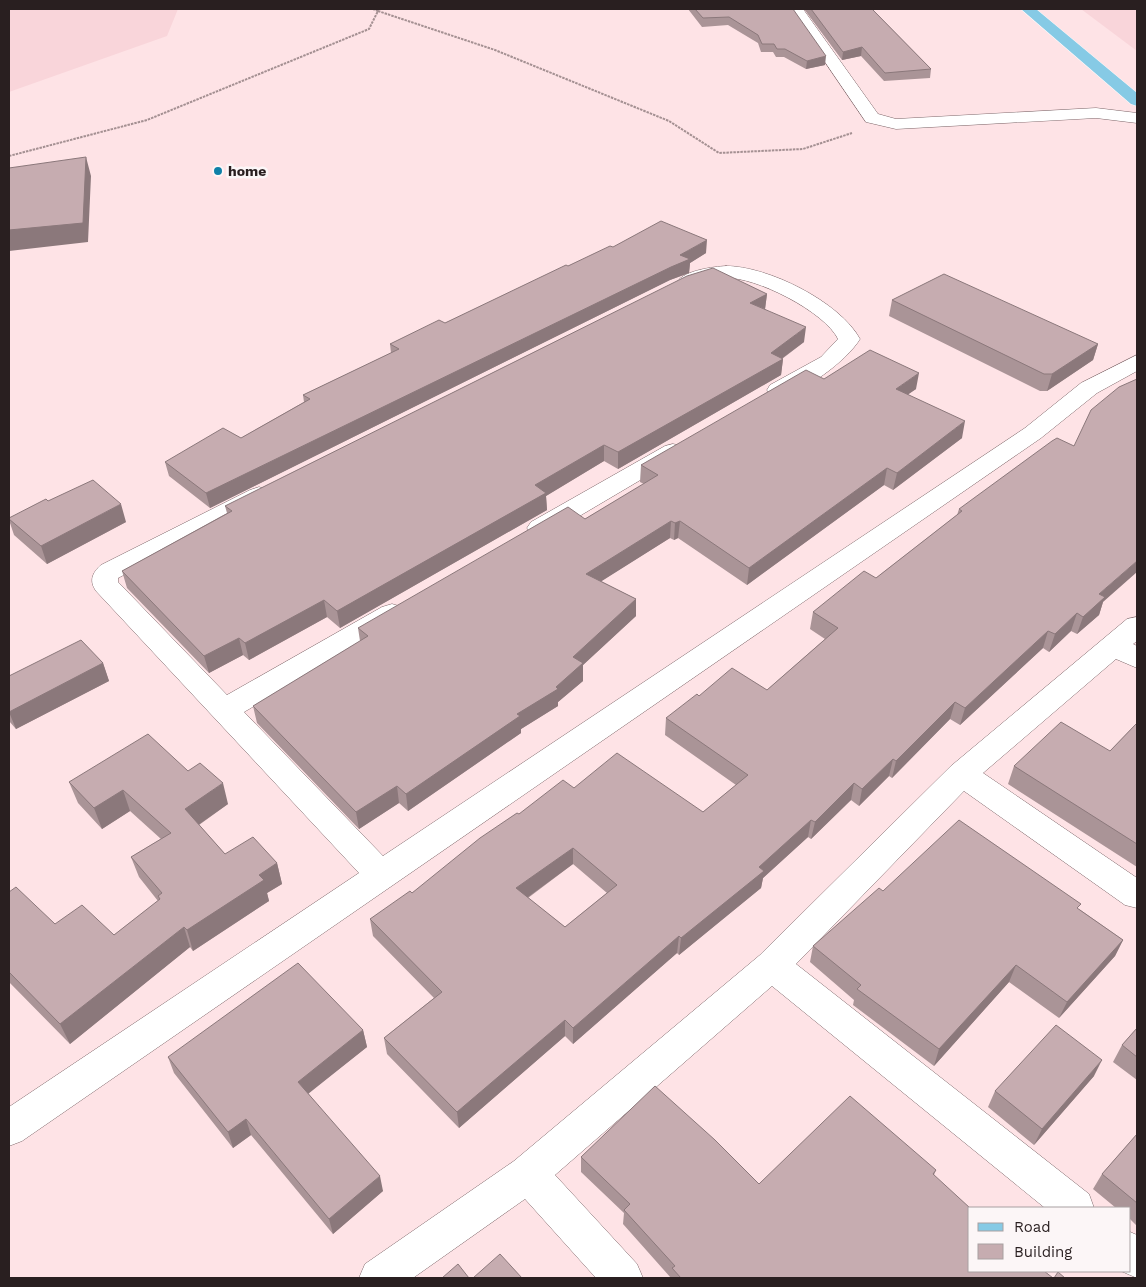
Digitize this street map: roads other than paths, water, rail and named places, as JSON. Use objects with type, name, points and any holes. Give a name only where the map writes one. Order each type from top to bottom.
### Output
[{"type":"main road","points":[[1028,9],[1137,101]]},
{"type":"street","points":[[796,9],[872,118],[896,124],[1096,113],[1137,118]]},
{"type":"street","points":[[669,290],[703,276],[733,272],[745,274],[761,279],[801,298],[833,318],[843,327],[848,339],[846,346],[830,360],[759,401]]},
{"type":"street","points":[[9,1128],[1033,433],[1090,388],[1137,362]]},
{"type":"street","points":[[517,541],[690,441]]},
{"type":"street","points":[[279,485],[119,565],[106,574],[105,585],[222,711],[382,876]]},
{"type":"street","points":[[222,711],[413,601]]},
{"type":"street","points":[[379,1278],[528,1174],[772,965],[962,774],[1130,643]]},
{"type":"street","points":[[962,774],[1137,895]]},
{"type":"street","points":[[772,965],[1074,1207]]},
{"type":"street","points":[[528,1174],[622,1278]]},
{"type":"place","name":"home","points":[[218,171]]}]
